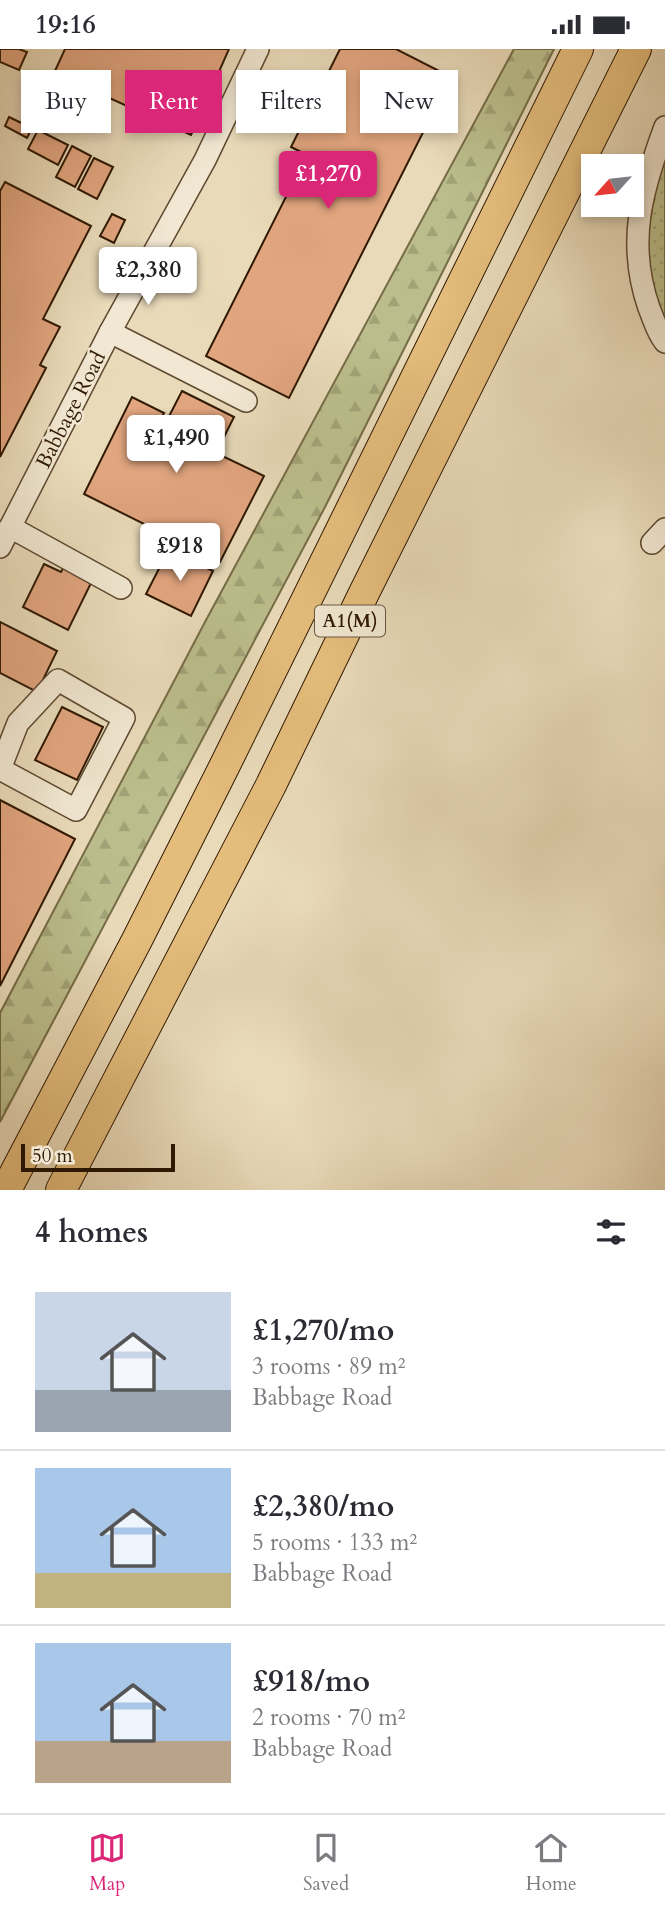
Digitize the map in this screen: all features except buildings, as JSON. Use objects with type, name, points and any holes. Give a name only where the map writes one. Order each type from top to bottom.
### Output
[{"type":"highway","name":"A1(M)","points":[[6,1190],[138,940],[579,49]]},
{"type":"highway","name":"A1(M)","points":[[61,1190],[271,785],[636,49]]},
{"type":"street","name":"Babbage Road","points":[[0,547],[110,333],[205,160],[258,49]]},
{"type":"street","points":[[665,127],[646,179],[637,237],[642,288],[659,335],[665,342]]},
{"type":"street","points":[[110,333],[246,401]]},
{"type":"street","points":[[10,527],[121,588]]},
{"type":"street","points":[[58,680],[124,718],[76,810],[0,769],[9,719],[58,680]]},
{"type":"green space","points":[[514,49],[554,49],[325,507],[0,1122],[0,1013],[205,622]]},
{"type":"green space","points":[[665,147],[665,327],[646,283],[644,231]]}]
